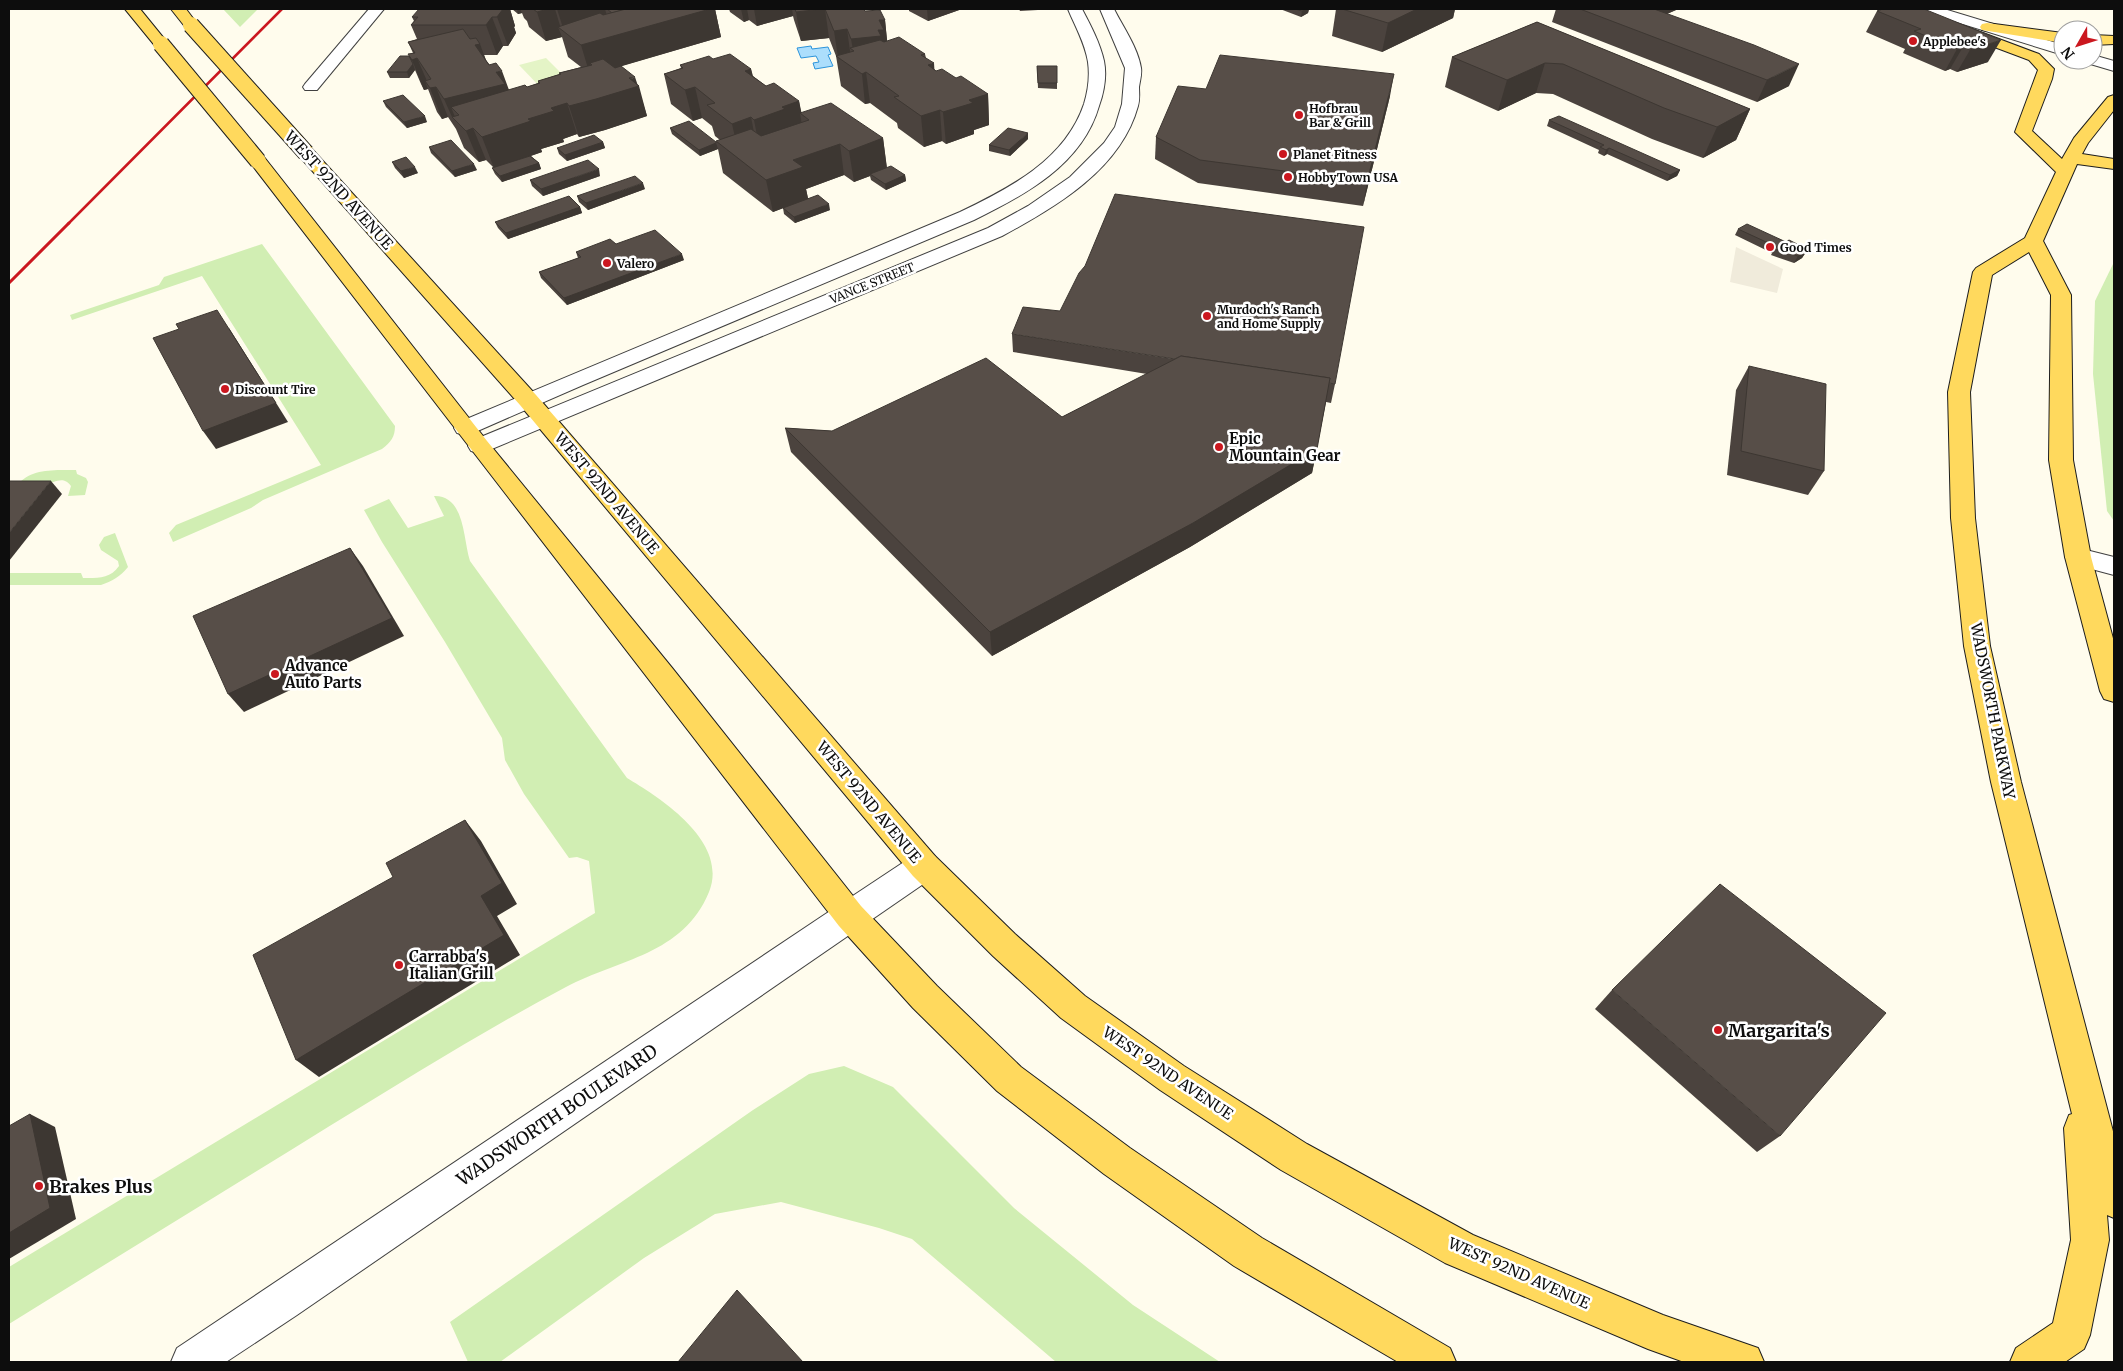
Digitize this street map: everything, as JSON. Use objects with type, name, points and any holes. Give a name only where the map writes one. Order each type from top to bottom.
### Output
[{"type":"main road","points":[[132,9],[258,161],[472,437],[657,668],[850,916],[925,996],[1009,1079],[1117,1161],[1248,1252],[1436,1362]]},
{"type":"main road","name":"WEST 92ND AVENUE","points":[[178,9],[536,410],[924,866],[1000,940],[1073,1007],[1172,1078],[1294,1157],[1459,1249],[1662,1335],[1744,1362]]},
{"type":"main road","points":[[1915,9],[1922,15],[2034,57],[2046,69],[2024,132],[2068,164],[2114,164]]},
{"type":"main road","points":[[1987,27],[2053,37]]},
{"type":"main road","points":[[2114,100],[2080,142],[2033,241],[2061,295],[2061,460],[2078,557],[2114,690]]},
{"type":"main road","name":"WADSWORTH PARKWAY","points":[[2033,241],[1983,272],[1958,392],[1963,518],[1979,656],[2006,782],[2079,1074],[2114,1199]]},
{"type":"main road","points":[[2030,1362],[2070,1335],[2090,1240],[2079,1074]]},
{"type":"street","points":[[311,87],[377,9]]},
{"type":"street","name":"VANCE STREET","points":[[472,437],[952,223],[1002,199],[1050,167],[1069,148],[1082,128],[1091,111],[1096,88],[1097,63],[1075,9]]},
{"type":"street","name":"VANCE STREET","points":[[536,410],[987,235],[1026,216],[1052,199],[1105,153],[1117,136],[1130,106],[1133,68],[1108,9]]},
{"type":"street","points":[[1929,9],[2053,47]]},
{"type":"street","points":[[2078,557],[2114,566]]},
{"type":"street","name":"WADSWORTH BOULEVARD","points":[[190,1362],[403,1222],[534,1130],[924,866]]},
{"type":"green space","points":[[223,9],[258,9],[240,27]]},
{"type":"green space","points":[[546,58],[572,84],[544,91],[519,65]]},
{"type":"green space","points":[[262,244],[395,426],[394,433],[390,442],[382,449],[263,500],[251,508],[173,542],[169,533],[176,525],[321,465],[202,276],[72,320],[70,315],[159,285],[164,277]]},
{"type":"green space","points":[[2114,262],[2114,521],[2107,511],[2093,374],[2095,301]]},
{"type":"green space","points":[[76,470],[77,474],[86,478],[88,482],[85,495],[68,496],[71,486],[62,480],[42,484],[19,483],[38,472]]},
{"type":"green space","points":[[434,496],[444,498],[452,503],[457,510],[464,531],[470,561],[627,778],[674,810],[701,839],[710,856],[713,874],[709,892],[698,913],[683,929],[666,942],[648,953],[586,977],[536,1003],[328,1127],[9,1324],[9,1267],[595,913],[589,861],[577,857],[569,858],[524,794],[505,760],[502,738],[364,510],[389,499],[408,528],[444,516]]},
{"type":"green space","points":[[115,533],[128,567],[112,580],[101,585],[9,585],[9,573],[81,573],[83,578],[107,576],[119,566],[118,561],[101,550],[99,545],[104,537]]},
{"type":"green space","points":[[844,1066],[893,1087],[1014,1208],[1133,1305],[1220,1362],[1056,1362],[912,1239],[879,1228],[781,1202],[715,1214],[644,1258],[500,1362],[468,1362],[450,1322],[753,1110],[809,1074]]},
{"type":"shaded area","points":[[1736,247],[1783,269],[1777,293],[1730,282]]},
{"type":"water","points":[[811,46],[812,49],[828,47],[831,54],[828,55],[833,66],[815,69],[813,63],[819,62],[816,56],[801,58],[797,48]]},
{"type":"building","points":[[419,9],[503,9],[497,17],[492,17],[486,25],[411,25],[418,17],[412,17]]},
{"type":"building","points":[[533,9],[548,9],[537,12]]},
{"type":"building","points":[[607,9],[626,9],[612,13]]},
{"type":"building","points":[[626,9],[710,9],[581,45],[558,27],[600,13],[603,15]]},
{"type":"building","points":[[795,9],[822,9],[796,12]]},
{"type":"building","points":[[825,9],[880,10],[885,20],[879,20],[884,30],[878,30],[881,36],[851,39],[847,29],[834,31]]},
{"type":"building","points":[[1342,9],[1417,9],[1388,23]]},
{"type":"building","points":[[1580,9],[1654,9],[1754,45],[1799,64],[1767,80]]},
{"type":"building","points":[[1883,9],[1924,9],[2001,40],[1970,50],[1963,47],[1957,49],[1914,31],[1921,29],[1877,11]]},
{"type":"building","points":[[1537,22],[1750,109],[1717,127],[1664,108],[1563,64],[1545,63],[1507,80],[1452,57]]},
{"type":"building","points":[[463,29],[470,39],[476,38],[480,44],[475,45],[489,65],[496,63],[502,71],[496,72],[505,84],[444,99],[436,87],[430,88],[425,81],[431,79],[417,58],[412,60],[408,54],[415,53],[408,42]]},
{"type":"building","points":[[899,37],[925,54],[921,55],[934,63],[928,65],[936,71],[942,69],[956,78],[961,76],[988,94],[969,100],[973,103],[921,116],[894,97],[899,96],[866,72],[862,74],[836,56],[854,51],[850,48],[880,40],[884,42]]},
{"type":"building","points":[[730,54],[751,69],[745,71],[766,86],[774,83],[799,101],[782,107],[785,109],[754,120],[751,117],[732,124],[707,105],[715,103],[695,87],[685,90],[664,74],[683,68],[680,65],[709,56],[713,59]]},
{"type":"building","points":[[1220,55],[1394,74],[1367,182],[1200,160],[1156,137],[1178,86],[1206,89]]},
{"type":"building","points":[[400,56],[409,56],[413,64],[407,72],[387,72]]},
{"type":"building","points":[[603,59],[615,68],[621,66],[635,77],[629,78],[639,86],[569,106],[567,103],[551,108],[554,111],[528,119],[531,121],[482,137],[473,128],[466,131],[452,117],[459,115],[451,107],[525,85],[527,87],[540,83],[538,81],[561,74],[559,73],[592,65],[590,63]]},
{"type":"building","points":[[1037,66],[1057,66],[1057,83],[1038,83]]},
{"type":"building","points":[[403,95],[425,116],[404,122],[383,101]]},
{"type":"building","points":[[831,103],[883,138],[849,151],[840,144],[793,160],[803,167],[766,180],[716,141],[751,129],[761,136],[809,120],[800,113]]},
{"type":"building","points":[[1559,116],[1680,170],[1670,175],[1609,148],[1606,150],[1600,147],[1604,145],[1549,120]]},
{"type":"building","points":[[689,121],[716,143],[699,150],[670,128]]},
{"type":"building","points":[[1008,128],[1028,133],[1009,150],[989,145]]},
{"type":"building","points":[[594,135],[603,142],[565,155],[557,148]]},
{"type":"building","points":[[451,140],[474,164],[452,171],[429,147]]},
{"type":"building","points":[[530,156],[539,163],[500,176],[492,168]]},
{"type":"building","points":[[406,157],[415,167],[401,171],[392,162]]},
{"type":"building","points":[[588,160],[599,169],[541,189],[530,180]]},
{"type":"building","points":[[891,166],[905,175],[885,184],[870,174]]},
{"type":"building","points":[[635,176],[643,183],[586,203],[577,196]]},
{"type":"building","name":"Murdoch's Ranch and Home Supply","points":[[1115,194],[1364,227],[1335,384],[1329,383],[1330,378],[1181,356],[1175,359],[1012,334],[1023,307],[1060,311],[1079,273],[1085,266]]},
{"type":"building","points":[[818,195],[829,204],[794,217],[783,208]]},
{"type":"building","points":[[569,196],[580,207],[506,233],[495,222]]},
{"type":"building","points":[[1747,224],[1786,242],[1789,240],[1797,244],[1793,246],[1806,252],[1798,256],[1774,249],[1777,247],[1738,229]]},
{"type":"building","name":"Valero","points":[[655,230],[682,254],[564,298],[539,272],[581,257],[576,252],[610,239],[616,244]]},
{"type":"building","name":"Discount Tire","points":[[217,310],[276,403],[203,431],[153,338],[179,329],[176,324]]},
{"type":"building","points":[[1181,356],[1330,378],[1317,449],[1193,523],[990,632],[785,428],[832,431],[986,358],[1062,417]]},
{"type":"building","points":[[1749,366],[1826,384],[1824,471],[1741,451]]},
{"type":"building","points":[[9,481],[51,481],[9,533]]},
{"type":"building","name":"Advance Auto Parts","points":[[350,548],[392,618],[228,694],[193,616]]},
{"type":"building","name":"Carrabba's Italian Grill","points":[[465,820],[502,883],[481,896],[504,935],[296,1060],[253,955],[393,877],[386,863]]},
{"type":"building","points":[[1720,884],[1886,1013],[1780,1136],[1612,990]]},
{"type":"building","points":[[30,1114],[50,1208],[9,1233],[9,1126]]},
{"type":"building","points":[[737,1290],[803,1362],[678,1362]]},
{"type":"railway","points":[[68,224],[282,9]]},
{"type":"railway","points":[[9,283],[68,224]]},
{"type":"place","name":"Applebee's","points":[[1913,41]]},
{"type":"place","name":"Hofbrau Bar & Grill","points":[[1299,115]]},
{"type":"place","name":"Planet Fitness","points":[[1283,154]]},
{"type":"place","name":"HobbyTown USA","points":[[1288,177]]},
{"type":"place","name":"Good Times","points":[[1770,247]]},
{"type":"place","name":"Valero","points":[[607,263]]},
{"type":"place","name":"Murdoch's Ranch and Home Supply","points":[[1207,316]]},
{"type":"place","name":"Discount Tire","points":[[225,389]]},
{"type":"place","name":"Epic Mountain Gear","points":[[1219,447]]},
{"type":"place","name":"Advance Auto Parts","points":[[275,674]]},
{"type":"place","name":"Carrabba's Italian Grill","points":[[399,965]]},
{"type":"place","name":"Margarita's","points":[[1718,1030]]},
{"type":"place","name":"Brakes Plus","points":[[39,1186]]}]
